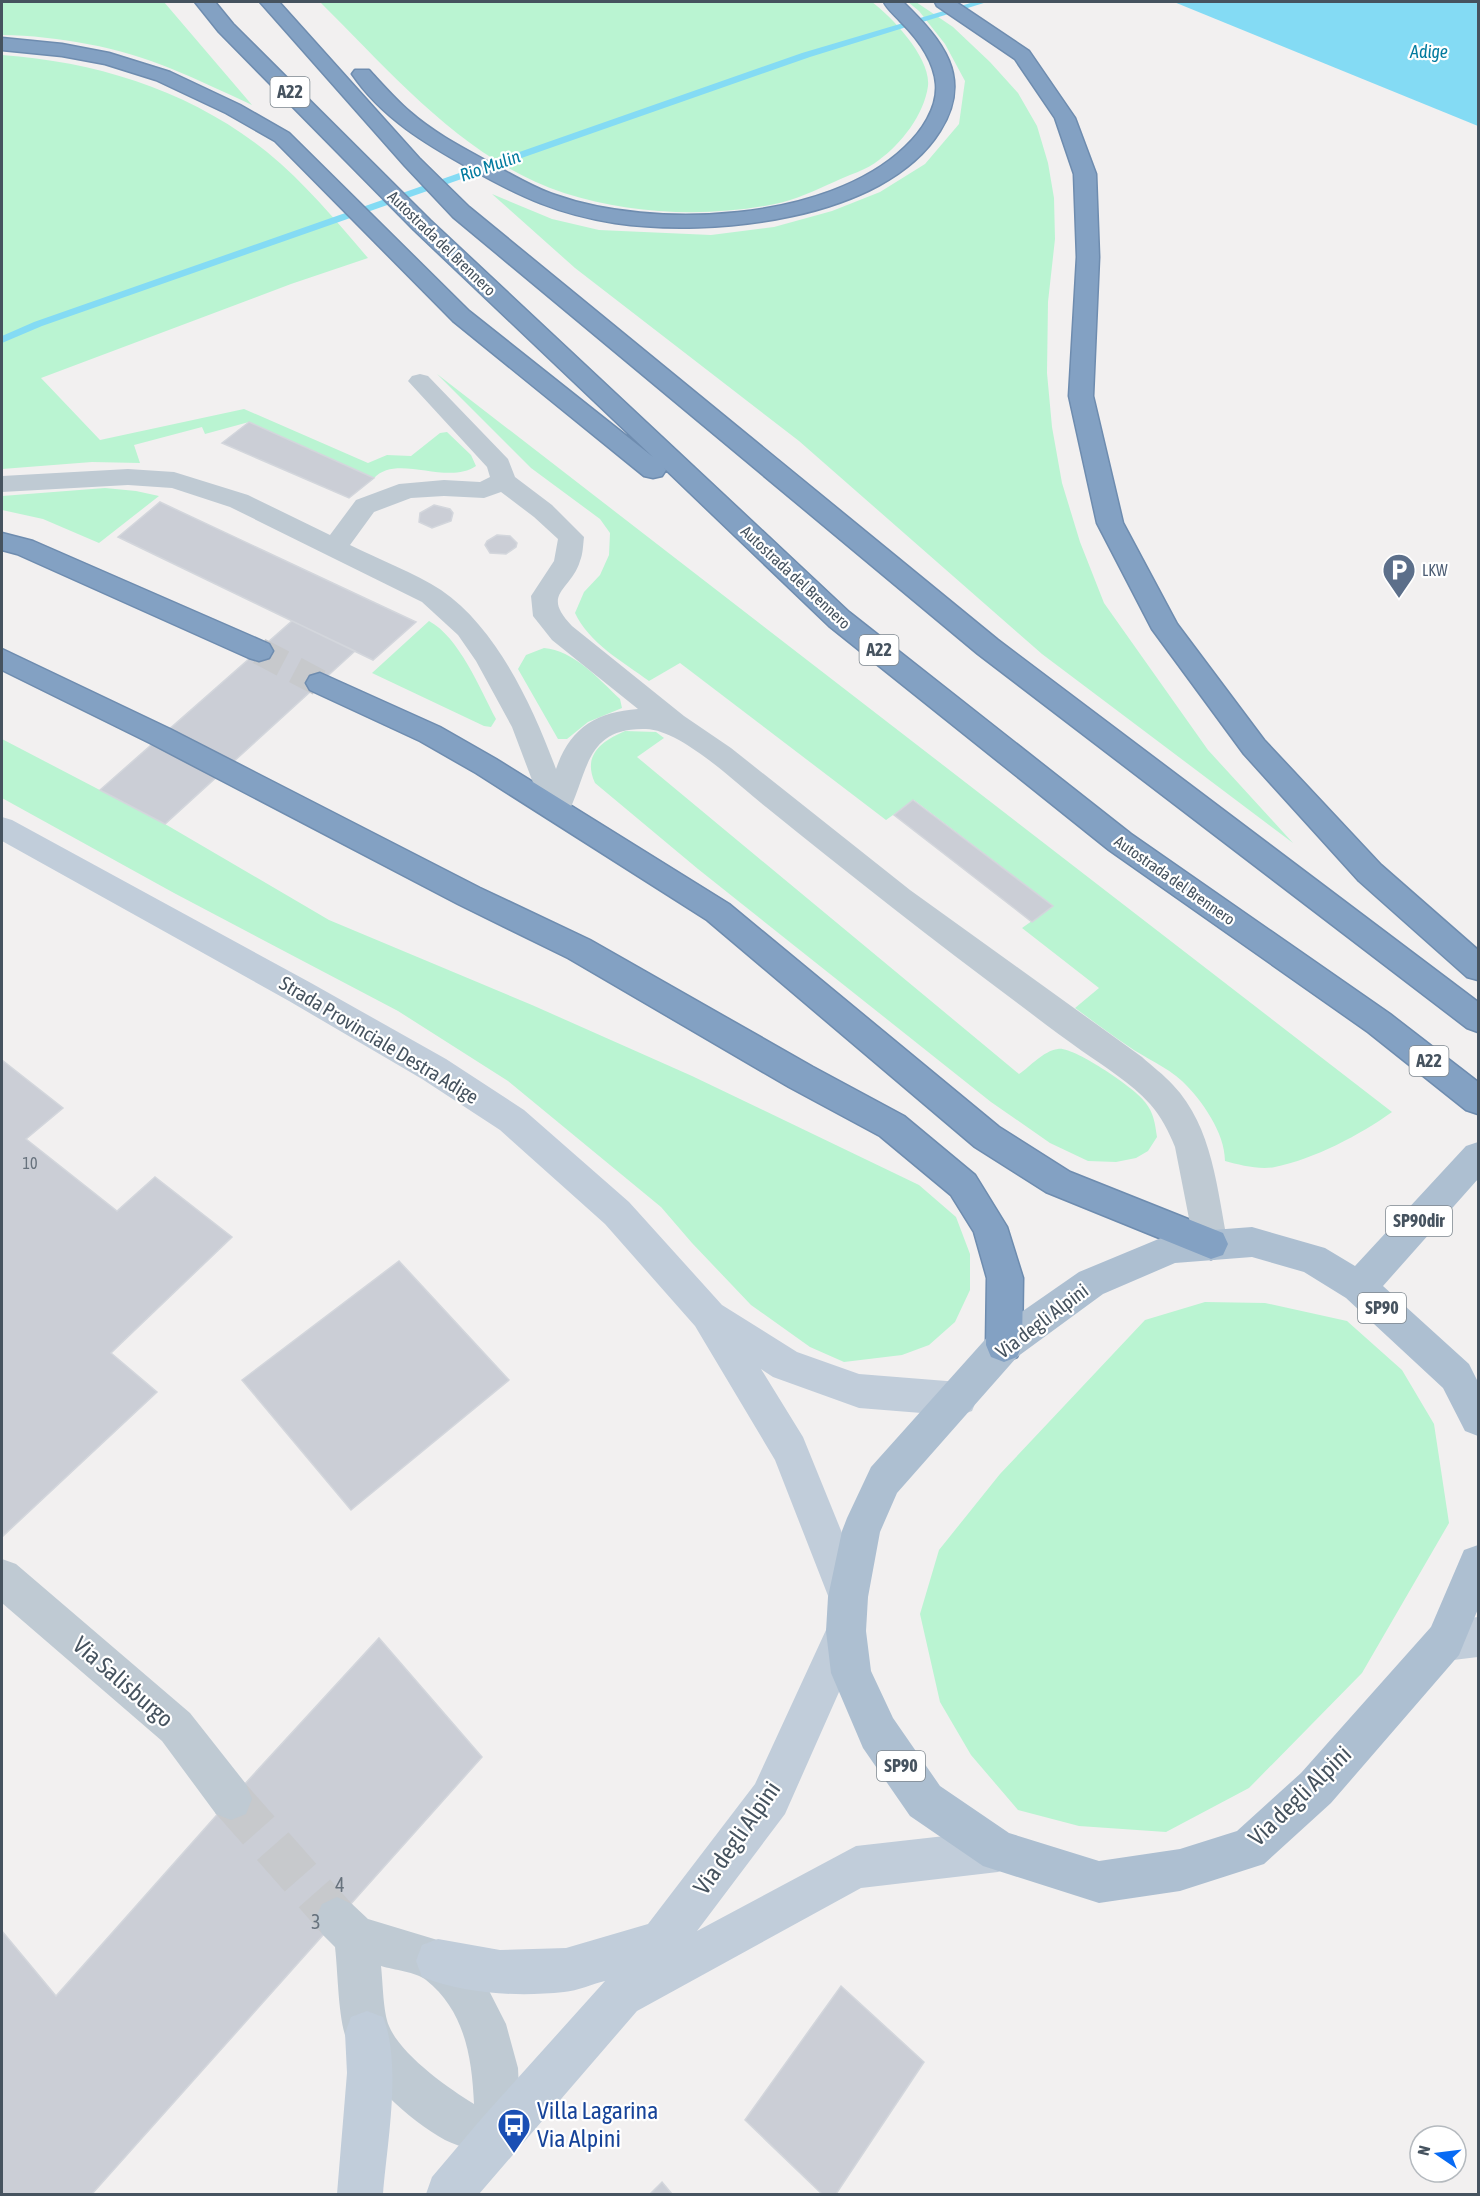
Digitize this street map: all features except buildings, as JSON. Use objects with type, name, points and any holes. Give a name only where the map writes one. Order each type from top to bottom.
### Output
[{"type":"highway","name":"Autostrada del Brennero","points":[[205,2],[226,28],[422,225],[839,619],[1120,842],[1379,1023],[1479,1100]]},
{"type":"highway","name":"Autostrada del Brennero","points":[[269,2],[412,162],[461,212],[988,647],[1479,1019]]},
{"type":"highway","points":[[279,2],[334,46]]},
{"type":"highway","points":[[351,63],[409,122],[446,146],[547,200],[641,219],[687,222],[771,214],[832,197],[860,186],[900,163],[922,144],[935,125],[943,108],[946,81],[938,58],[925,34],[892,2]]},
{"type":"highway","points":[[944,2],[1022,56],[1065,118],[1084,174],[1088,257],[1081,396],[1110,523],[1161,619],[1262,755],[1370,873],[1474,964]]},
{"type":"highway","points":[[2,44],[81,53],[110,59],[163,76],[233,109],[282,137],[336,190],[382,240],[461,316],[839,619]]},
{"type":"highway","points":[[2,542],[24,547],[259,651]]},
{"type":"highway","points":[[2,659],[160,736],[469,896],[579,949],[801,1077],[892,1126],[963,1185],[990,1227],[1005,1278],[1004,1345]]},
{"type":"highway","points":[[320,683],[430,734],[556,809],[718,912],[987,1137],[1058,1182],[1211,1244]]},
{"type":"main road","name":"Strada Provinciale Destra Adige","points":[[2,828],[300,992],[434,1069],[512,1120],[617,1213],[708,1315],[790,1449],[847,1614]]},
{"type":"main road","name":"SP90dir","points":[[1359,1287],[1479,1156]]},
{"type":"main road","name":"Via degli Alpini","points":[[449,2194],[498,2134],[619,1998],[770,1799],[847,1614],[861,1531],[884,1480],[1004,1345],[1091,1283],[1173,1248],[1252,1242],[1313,1259],[1359,1287],[1456,1376],[1479,1419]]},
{"type":"main road","name":"Strada Provinciale Destra Adige","points":[[708,1315],[786,1365],[859,1391],[959,1398]]},
{"type":"main road","name":"Via degli Alpini","points":[[847,1614],[851,1673],[878,1733],[925,1801],[998,1851],[1098,1882],[1180,1870],[1249,1849],[1316,1788],[1462,1639],[1479,1564]]},
{"type":"main road","name":"Via degli Alpini","points":[[619,1998],[856,1867],[998,1851]]},
{"type":"main road","points":[[438,1961],[500,1972],[566,1970],[662,1942]]},
{"type":"main road","points":[[360,2194],[370,2073],[367,2033]]},
{"type":"street","points":[[420,381],[499,465],[503,481],[543,511],[571,537],[567,562],[544,596],[546,616],[562,633],[674,723],[721,755],[899,898],[1075,1029],[1130,1067],[1161,1095],[1183,1125],[1192,1146],[1211,1244]]},
{"type":"street","points":[[2,484],[128,477],[174,480],[239,501],[431,596],[468,628],[488,657],[526,727],[556,809]]},
{"type":"street","points":[[335,547],[365,506],[408,490],[444,488],[484,490],[503,481]]},
{"type":"street","points":[[556,809],[575,755],[593,733],[617,721],[647,719],[674,723]]},
{"type":"street","name":"Via Salisburgo","points":[[2,1578],[176,1727],[231,1799]]},
{"type":"street","points":[[347,1928],[438,1961],[464,1989],[483,2024],[495,2068],[498,2134],[461,2123],[417,2091],[387,2063],[367,2033],[347,1928]]},
{"type":"green space","points":[[2,2],[164,2],[252,105],[152,61],[110,49],[67,40],[2,35]]},
{"type":"green space","points":[[320,2],[872,2],[890,18],[917,51],[927,75],[928,86],[917,118],[887,153],[869,167],[798,197],[783,202],[722,211],[669,212],[616,206],[564,193],[528,178],[494,159],[462,137],[402,85]]},
{"type":"green space","points":[[908,2],[916,2],[953,27],[990,62],[1018,93],[1037,126],[1048,163],[1054,198],[1055,239],[1048,302],[1047,373],[1052,427],[1062,483],[1080,542],[1104,603],[1208,750],[1293,843],[1042,654],[799,441],[575,268],[492,194],[552,219],[599,230],[711,235],[774,227],[832,211],[880,192],[925,164],[959,124],[965,81],[945,44],[919,11]]},
{"type":"green space","points":[[2,55],[38,59],[108,73],[175,96],[207,112],[238,131],[281,164],[320,203],[368,258],[291,284],[41,378],[100,440],[244,409],[368,463],[387,455],[411,456],[440,433],[447,432],[471,455],[476,466],[451,473],[396,468],[384,471],[374,478],[249,422],[205,434],[202,427],[134,445],[140,463],[92,462],[2,469]]},
{"type":"green space","points":[[437,374],[1392,1112],[1336,1145],[1290,1163],[1263,1168],[1225,1161],[1217,1128],[1197,1098],[1182,1081],[1075,1008],[1099,988],[1022,928],[1053,906],[914,800],[886,820],[680,663],[649,681],[598,643],[581,624],[575,613],[584,592],[600,575],[609,555],[610,533],[600,519],[531,468]]},
{"type":"green space","points":[[105,488],[159,496],[99,543],[43,519],[2,510],[2,496]]},
{"type":"green space","points":[[429,621],[450,639],[468,665],[496,719],[491,727],[484,726],[372,673]]},
{"type":"green space","points":[[544,648],[565,654],[585,667],[620,699],[622,708],[588,722],[567,739],[558,739],[518,669],[526,655]]},
{"type":"green space","points":[[625,731],[656,732],[664,738],[637,757],[1019,1074],[1047,1053],[1058,1049],[1066,1050],[1090,1061],[1130,1088],[1145,1102],[1154,1119],[1157,1137],[1148,1151],[1136,1158],[1116,1162],[1088,1161],[1050,1143],[991,1102],[698,869],[595,783],[591,764],[596,750],[609,739]]},
{"type":"green space","points":[[2,739],[165,824],[329,920],[532,1005],[692,1076],[919,1185],[956,1217],[970,1254],[970,1290],[955,1322],[929,1345],[902,1355],[844,1362],[810,1347],[751,1305],[661,1207],[508,1081],[398,1011],[174,893],[2,798]]},
{"type":"green space","points":[[1205,1302],[1265,1303],[1347,1321],[1402,1370],[1434,1424],[1449,1523],[1362,1673],[1249,1788],[1166,1832],[1079,1826],[1018,1810],[971,1755],[940,1702],[920,1614],[939,1550],[1000,1474],[1145,1320]]},
{"type":"water","name":"Adige","points":[[1174,2],[1478,2],[1478,126]]},
{"type":"waterway","name":"Rio Mulin","points":[[2,340],[38,324],[806,55],[982,2]]},
{"type":"tunnel","points":[[259,651],[320,683]]},
{"type":"tunnel","points":[[231,1799],[337,1919]]},
{"type":"place","name":"LKW","points":[[1399,599]]},
{"type":"place","name":"Villa Lagarina Via Alpini","points":[[514,2154]]}]
